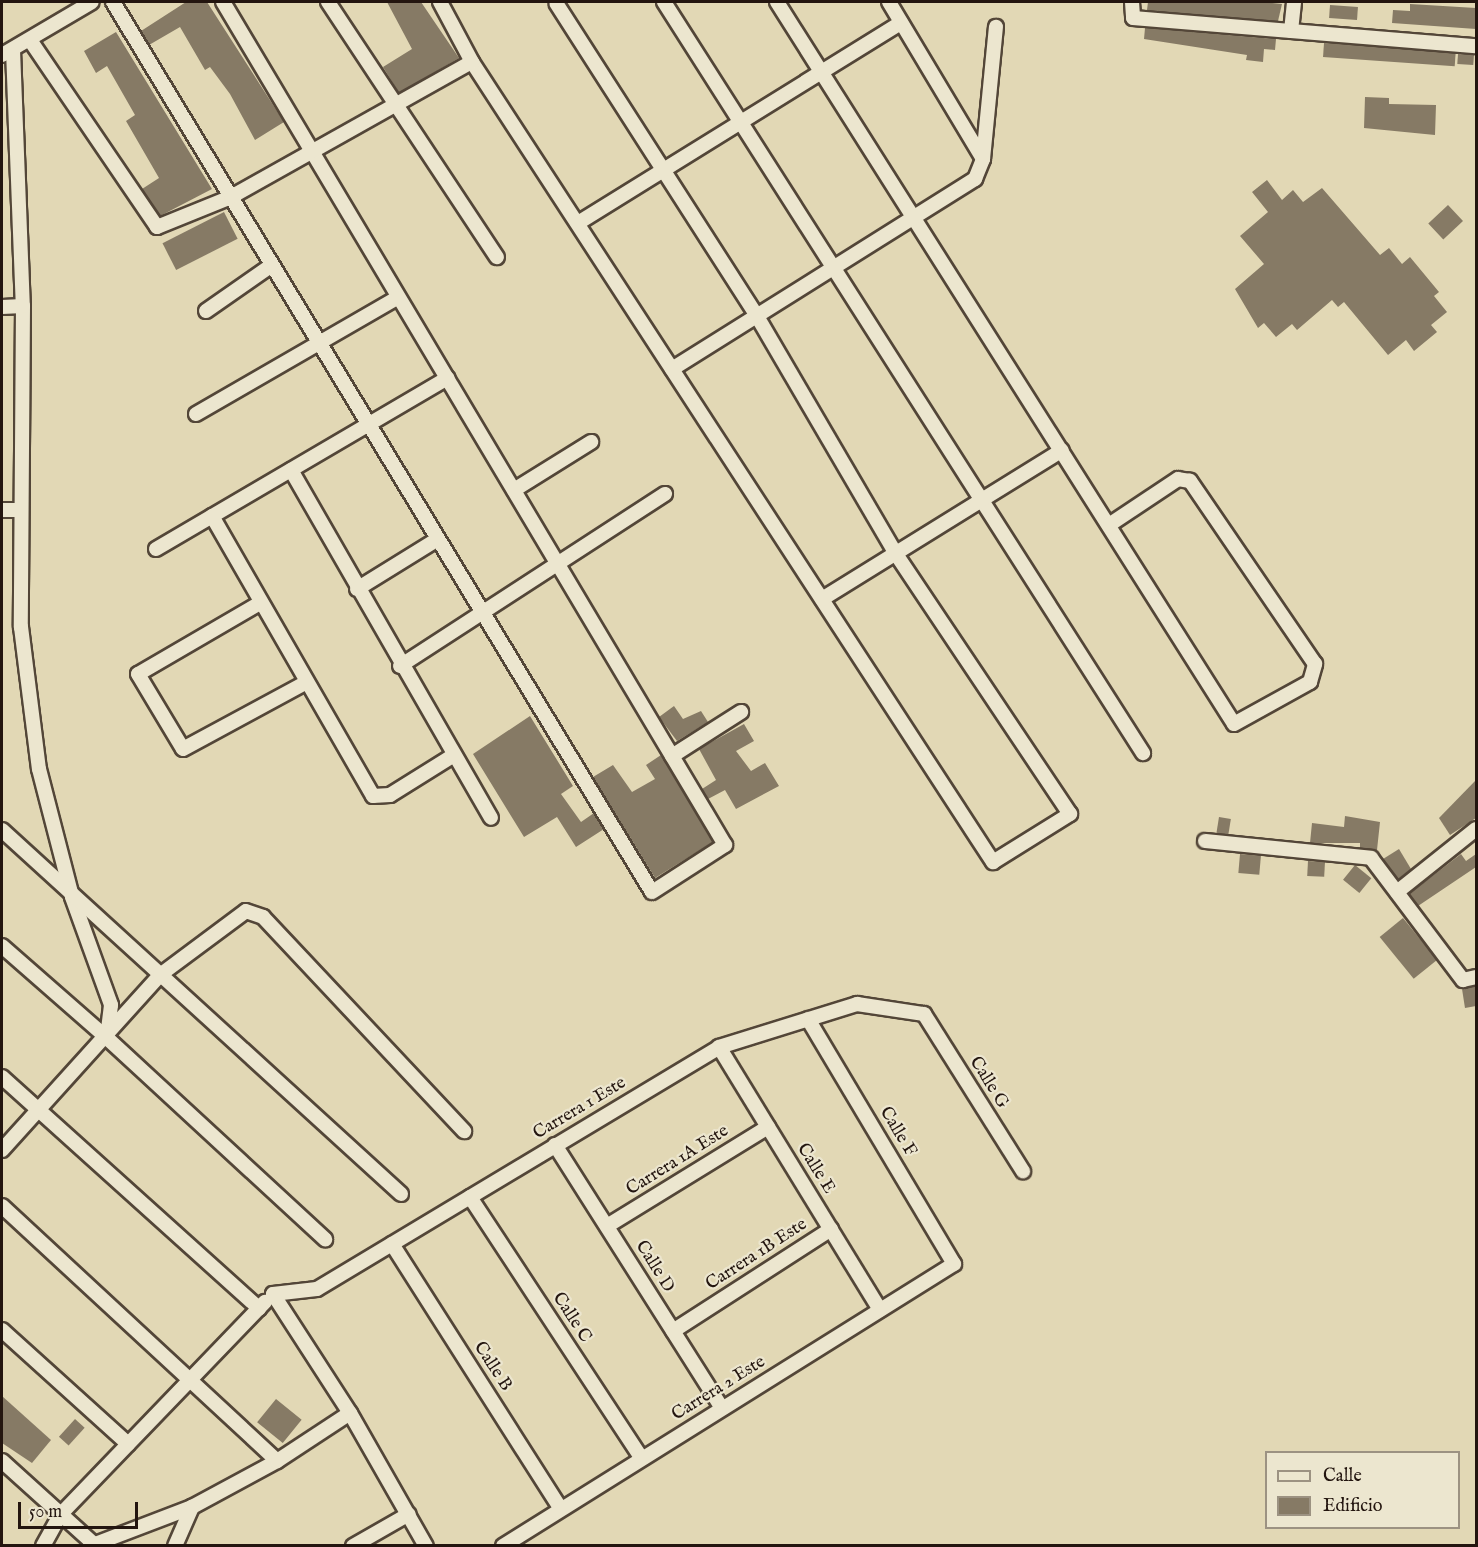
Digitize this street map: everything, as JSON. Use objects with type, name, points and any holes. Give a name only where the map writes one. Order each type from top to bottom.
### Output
[{"type":"street","points":[[92,2],[7,52],[23,306],[21,627],[39,769],[72,897],[111,1005],[107,1038]]},
{"type":"street","points":[[113,2],[272,265],[317,344],[369,424],[652,892],[725,845],[397,298],[224,2]]},
{"type":"street","points":[[328,2],[496,257]]},
{"type":"street","points":[[440,2],[472,62],[993,862],[1070,814],[896,554],[757,316],[557,4]]},
{"type":"street","points":[[664,2],[1143,753]]},
{"type":"street","points":[[777,2],[820,73],[916,216],[1062,450],[1109,525],[1234,724],[1310,682],[1315,664],[1190,481],[1178,479],[1109,525]]},
{"type":"street","points":[[889,2],[983,159]]},
{"type":"street","points":[[1132,2],[1133,18],[1476,46]]},
{"type":"street","points":[[1291,31],[1294,2]]},
{"type":"street","points":[[578,223],[901,22]]},
{"type":"street","points":[[672,369],[975,179],[983,159],[996,27]]},
{"type":"street","points":[[30,40],[150,223],[170,226],[231,197],[472,62]]},
{"type":"street","points":[[206,311],[272,265]]},
{"type":"street","points":[[196,414],[397,298]]},
{"type":"street","points":[[2,307],[23,306]]},
{"type":"street","points":[[156,549],[447,378]]},
{"type":"street","points":[[514,490],[591,442]]},
{"type":"street","points":[[822,599],[1062,450]]},
{"type":"street","points":[[291,470],[400,666],[491,818]]},
{"type":"street","points":[[400,666],[559,566],[665,494]]},
{"type":"street","points":[[2,510],[21,510]]},
{"type":"street","points":[[212,516],[305,683],[373,796],[390,795],[454,755]]},
{"type":"street","points":[[357,589],[438,539]]},
{"type":"street","points":[[260,603],[138,674],[183,749],[305,683]]},
{"type":"street","points":[[672,756],[741,712]]},
{"type":"street","points":[[1397,892],[1476,829]]},
{"type":"street","points":[[2,830],[72,897],[401,1194]]},
{"type":"street","points":[[1205,841],[1371,858],[1470,978]]},
{"type":"street","points":[[2,1150],[107,1038],[160,975],[231,918],[246,911],[263,917],[464,1131]]},
{"type":"street","points":[[2,946],[107,1038],[325,1239]]},
{"type":"street","name":"Carrera 1 Este","points":[[273,1294],[317,1289],[718,1047],[857,1004],[924,1014]]},
{"type":"street","name":"Calle G","points":[[924,1014],[1023,1171]]},
{"type":"street","name":"Calle F","points":[[808,1019],[954,1264]]},
{"type":"street","name":"Calle E","points":[[718,1047],[880,1310]]},
{"type":"street","points":[[2,1077],[259,1308]]},
{"type":"street","name":"Carrera 1A Este","points":[[607,1227],[768,1127]]},
{"type":"street","name":"Calle D","points":[[555,1145],[722,1408]]},
{"type":"street","name":"Calle C","points":[[470,1197],[642,1459]]},
{"type":"street","points":[[2,1206],[192,1377],[277,1461]]},
{"type":"street","name":"Carrera 1B Este","points":[[673,1331],[831,1229]]},
{"type":"street","name":"Calle B","points":[[392,1244],[561,1509]]},
{"type":"street","name":"Carrera 2 Este","points":[[503,1545],[954,1264]]},
{"type":"street","points":[[43,1545],[60,1515],[273,1294],[350,1413],[426,1545]]},
{"type":"street","points":[[2,1330],[128,1444]]},
{"type":"street","points":[[2,1461],[92,1545],[192,1507],[277,1461],[350,1413]]},
{"type":"street","points":[[175,1545],[192,1507]]},
{"type":"street","points":[[353,1545],[409,1514]]},
{"type":"building","points":[[186,2],[207,2],[284,122],[255,140],[230,94],[210,67],[205,70],[180,27],[149,45],[141,31]]},
{"type":"building","points":[[387,2],[421,2],[459,58],[399,93],[383,67],[412,49]]},
{"type":"building","points":[[1148,2],[1282,4],[1278,21],[1147,10]]},
{"type":"building","points":[[1410,4],[1476,8],[1476,29],[1392,23],[1393,10],[1410,11]]},
{"type":"building","points":[[1330,5],[1358,7],[1357,20],[1329,18]]},
{"type":"building","points":[[1145,28],[1276,39],[1275,50],[1264,49],[1263,62],[1246,60],[1247,55],[1144,39]]},
{"type":"building","points":[[116,32],[212,189],[160,216],[142,189],[159,178],[126,121],[135,115],[107,66],[96,73],[84,51]]},
{"type":"building","points":[[1324,43],[1456,52],[1455,66],[1323,57]]},
{"type":"building","points":[[1458,54],[1474,55],[1473,65],[1457,64]]},
{"type":"building","points":[[1365,97],[1389,98],[1389,104],[1436,105],[1435,135],[1364,128]]},
{"type":"building","points":[[1267,180],[1282,200],[1293,190],[1303,202],[1322,188],[1380,255],[1389,248],[1402,264],[1410,257],[1439,292],[1434,296],[1447,312],[1431,325],[1437,332],[1414,351],[1406,340],[1388,355],[1344,302],[1338,307],[1332,300],[1297,330],[1292,324],[1276,337],[1264,323],[1258,328],[1235,289],[1264,264],[1240,236],[1268,212],[1252,192]]},
{"type":"building","points":[[1448,205],[1463,221],[1443,240],[1428,223]]},
{"type":"building","points":[[224,212],[238,239],[176,270],[163,243]]},
{"type":"building","points":[[674,706],[683,719],[701,711],[708,722],[677,741],[659,717]]},
{"type":"building","points":[[530,716],[573,786],[561,794],[581,822],[594,813],[604,829],[576,847],[557,817],[524,837],[473,754]]},
{"type":"building","points":[[744,724],[754,741],[736,751],[751,771],[765,763],[779,786],[736,809],[725,790],[708,799],[702,789],[716,780],[699,749]]},
{"type":"building","points":[[661,755],[713,842],[655,878],[593,777],[613,765],[632,792],[655,779],[646,765]]},
{"type":"building","points":[[1476,780],[1476,818],[1450,835],[1439,818]]},
{"type":"building","points":[[1345,816],[1380,822],[1377,850],[1360,848],[1360,843],[1310,843],[1312,823],[1344,827]]},
{"type":"building","points":[[1219,817],[1231,819],[1228,835],[1216,833]]},
{"type":"building","points":[[1399,849],[1411,869],[1398,879],[1383,859]]},
{"type":"building","points":[[1240,854],[1261,856],[1259,875],[1238,873]]},
{"type":"building","points":[[1461,854],[1466,861],[1476,854],[1476,867],[1418,906],[1409,894]]},
{"type":"building","points":[[1308,861],[1325,862],[1324,877],[1307,876]]},
{"type":"building","points":[[1355,865],[1371,878],[1359,893],[1343,880]]},
{"type":"building","points":[[1403,918],[1437,960],[1414,979],[1380,937]]},
{"type":"building","points":[[1476,986],[1476,1006],[1465,1008],[1462,989]]},
{"type":"building","points":[[2,1396],[51,1440],[32,1463],[2,1443]]},
{"type":"building","points":[[276,1399],[302,1420],[283,1443],[257,1422]]},
{"type":"building","points":[[75,1419],[85,1428],[69,1446],[59,1437]]}]
